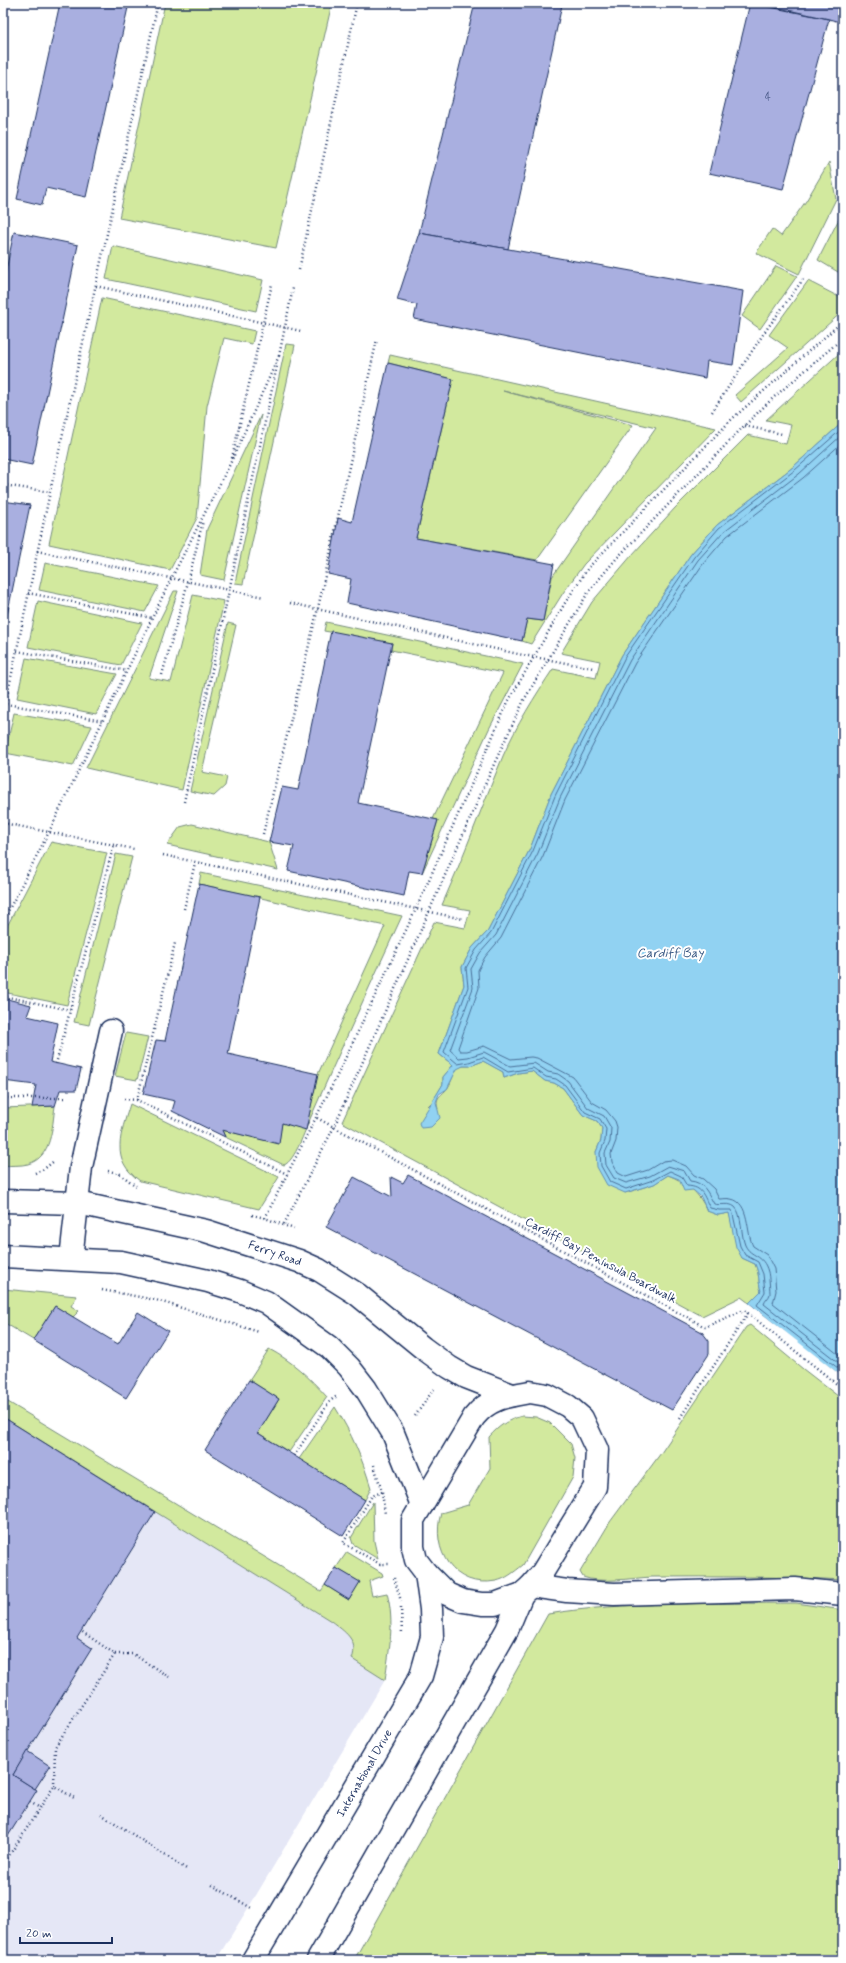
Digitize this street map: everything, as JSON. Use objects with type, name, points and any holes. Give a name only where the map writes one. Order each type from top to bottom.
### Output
[{"type":"street","points":[[71,1259],[81,1167],[110,1031]]},
{"type":"street","name":"Ferry Road","points":[[3,1201],[78,1203],[206,1231],[299,1261],[319,1270],[357,1294],[423,1348],[449,1367],[466,1377],[512,1395]]},
{"type":"street","points":[[3,1256],[121,1262],[220,1285],[266,1302],[310,1332],[329,1347],[349,1367],[375,1402],[393,1433],[422,1505]]},
{"type":"street","points":[[318,1960],[507,1630],[526,1590],[542,1572],[595,1487],[597,1450],[582,1418],[568,1406],[547,1395],[530,1392],[512,1395],[482,1406],[474,1416],[413,1520],[413,1547],[416,1560],[426,1573],[447,1594],[463,1601],[482,1604],[495,1604],[526,1590],[614,1594],[795,1589],[843,1594]]},
{"type":"street","name":"International Drive","points":[[253,1960],[421,1676],[432,1637],[431,1609],[426,1573]]},
{"type":"path","points":[[3,716],[37,551],[158,3]]},
{"type":"path","points":[[299,270],[357,3]]},
{"type":"path","points":[[712,412],[764,333],[804,278]]},
{"type":"path","points":[[230,464],[272,284]]},
{"type":"path","points":[[96,286],[300,332]]},
{"type":"path","points":[[184,802],[230,591],[293,288]]},
{"type":"path","points":[[843,320],[732,419],[588,568],[533,657],[508,702],[416,908],[317,1118],[265,1218],[284,1224],[334,1127],[498,755],[524,700],[547,659],[593,586],[616,559],[744,426],[773,398],[843,338]]},
{"type":"path","points":[[263,834],[318,608],[377,339]]},
{"type":"path","points":[[3,921],[49,832],[171,579],[230,464],[279,356]]},
{"type":"path","points":[[744,426],[782,434]]},
{"type":"path","points":[[3,486],[50,492]]},
{"type":"path","points":[[162,675],[188,582],[204,517]]},
{"type":"path","points":[[37,551],[264,597]]},
{"type":"path","points":[[28,593],[152,618]]},
{"type":"path","points":[[290,603],[533,657],[594,668]]},
{"type":"path","points":[[17,651],[127,671]]},
{"type":"path","points":[[6,704],[102,721]]},
{"type":"path","points":[[3,823],[134,849]]},
{"type":"path","points":[[56,1064],[114,844]]},
{"type":"path","points":[[163,855],[195,863],[416,908],[463,920]]},
{"type":"path","points":[[184,909],[195,863]]},
{"type":"path","points":[[136,1100],[175,942]]},
{"type":"path","points":[[3,996],[70,1010]]},
{"type":"path","points":[[3,1098],[67,1098]]},
{"type":"path","points":[[120,1098],[136,1100],[287,1174]]},
{"type":"path","points":[[317,1118],[334,1127]]},
{"type":"path","name":"Cardiff Bay Peninsula Boardwalk","points":[[334,1127],[705,1327],[744,1310],[748,1313]]},
{"type":"path","points":[[30,1176],[44,1170],[52,1161]]},
{"type":"path","points":[[107,1171],[119,1173]]},
{"type":"path","points":[[156,1300],[248,1329]]},
{"type":"path","points":[[680,1418],[748,1313],[843,1389]]},
{"type":"path","points":[[413,1420],[436,1387]]},
{"type":"path","points":[[294,1456],[330,1401],[338,1395]]},
{"type":"path","points":[[382,1492],[372,1496],[343,1543],[380,1564],[390,1564]]},
{"type":"path","points":[[401,1602],[401,1640]]},
{"type":"path","points":[[81,1631],[115,1654],[133,1654],[168,1677]]},
{"type":"path","points":[[3,1865],[54,1786],[55,1747],[115,1654]]},
{"type":"path","points":[[54,1786],[76,1799]]},
{"type":"path","points":[[30,1802],[40,1808]]},
{"type":"path","points":[[101,1814],[188,1870]]},
{"type":"path","points":[[212,1885],[257,1911]]},
{"type":"shaded area","points":[[3,1417],[331,1621],[346,1632],[352,1641],[355,1651],[372,1671],[385,1680],[216,1960],[3,1960]]},
{"type":"green space","points":[[165,3],[332,3],[276,248],[119,218]]},
{"type":"green space","points":[[829,162],[836,199],[799,274],[756,253],[772,229],[781,236],[806,201]]},
{"type":"green space","points":[[843,211],[843,275],[818,260]]},
{"type":"green space","points":[[113,246],[263,280],[256,311],[106,279]]},
{"type":"green space","points":[[776,266],[797,276],[760,329],[742,316]]},
{"type":"green space","points":[[808,281],[843,299],[843,311],[741,402],[735,395],[788,348],[769,335]]},
{"type":"green space","points":[[102,298],[255,331],[252,344],[224,338],[207,406],[197,518],[170,570],[49,544]]},
{"type":"green space","points":[[286,344],[295,345],[243,584],[235,583]]},
{"type":"green space","points":[[843,350],[843,422],[793,467],[717,525],[691,554],[622,655],[551,794],[530,849],[488,931],[472,948],[462,967],[464,985],[439,1054],[453,1065],[443,1077],[443,1084],[433,1101],[428,1106],[438,1109],[438,1098],[448,1088],[457,1068],[470,1066],[483,1061],[503,1072],[504,1078],[518,1073],[532,1071],[545,1081],[554,1083],[563,1088],[583,1115],[597,1121],[602,1128],[601,1140],[596,1152],[625,1193],[654,1184],[668,1175],[681,1181],[692,1189],[707,1211],[718,1215],[729,1213],[742,1258],[755,1264],[761,1291],[749,1303],[741,1297],[702,1316],[342,1122],[434,922],[465,928],[470,910],[442,905],[503,756],[520,722],[553,669],[596,678],[600,661],[561,653],[592,602],[675,508],[748,435],[786,444],[791,425],[766,420]]},
{"type":"green space","points":[[390,355],[716,428],[584,564],[563,593],[531,644],[522,641],[527,619],[543,621],[552,577],[656,428],[503,391],[633,425],[537,560],[416,538],[453,379],[388,363]]},
{"type":"green space","points":[[261,415],[224,580],[200,575],[207,529]]},
{"type":"green space","points":[[45,563],[159,586],[145,612],[39,590]]},
{"type":"green space","points":[[174,591],[178,591],[149,678],[171,682],[193,595],[224,601],[182,790],[86,768]]},
{"type":"green space","points":[[38,601],[142,623],[121,665],[28,647]]},
{"type":"green space","points":[[326,622],[523,664],[489,729],[422,873],[438,820],[433,819],[503,673],[391,650],[392,643],[324,631]]},
{"type":"green space","points":[[228,623],[236,625],[202,772],[227,777],[225,786],[214,796],[190,791]]},
{"type":"green space","points":[[26,658],[117,674],[96,714],[17,698]]},
{"type":"green space","points":[[14,713],[92,726],[73,766],[5,753]]},
{"type":"green space","points":[[192,824],[269,842],[278,870],[167,845],[180,827]]},
{"type":"green space","points":[[51,842],[107,853],[67,1005],[3,992],[3,934]]},
{"type":"green space","points":[[116,854],[132,857],[89,1025],[74,1022]]},
{"type":"green space","points":[[201,873],[402,916],[306,1128],[318,1074],[385,926],[199,884]]},
{"type":"green space","points":[[126,1033],[148,1037],[137,1080],[115,1076]]},
{"type":"green space","points":[[130,1104],[279,1177],[259,1209],[140,1181],[130,1173],[124,1164],[120,1146],[123,1126]]},
{"type":"green space","points":[[55,1106],[49,1141],[42,1155],[28,1164],[3,1166],[3,1108]]},
{"type":"green space","points":[[282,1123],[306,1129],[296,1152],[284,1165],[225,1137],[222,1130],[278,1143]]},
{"type":"green space","points":[[3,1289],[77,1296],[71,1306],[79,1311],[73,1317],[55,1306],[33,1340],[3,1322]]},
{"type":"green space","points":[[750,1325],[843,1400],[843,1580],[771,1577],[652,1577],[598,1580],[583,1577],[580,1572],[610,1522],[661,1453],[746,1327]]},
{"type":"green space","points":[[269,1349],[300,1370],[327,1397],[289,1452],[258,1433],[279,1399],[249,1380]]},
{"type":"green space","points":[[3,1399],[321,1591],[325,1585],[349,1600],[359,1582],[336,1568],[347,1552],[382,1573],[383,1576],[369,1581],[372,1596],[387,1593],[391,1615],[390,1647],[385,1680],[352,1659],[354,1647],[352,1642],[346,1633],[331,1621],[3,1417]]},
{"type":"green space","points":[[335,1407],[360,1456],[368,1477],[371,1488],[365,1500],[299,1459]]},
{"type":"green space","points":[[522,1416],[536,1417],[550,1423],[571,1444],[575,1458],[573,1477],[523,1565],[507,1577],[500,1580],[481,1582],[468,1579],[457,1573],[442,1553],[438,1527],[441,1513],[468,1505],[490,1468],[489,1437],[504,1424],[512,1419]]},
{"type":"green space","points":[[373,1502],[374,1541],[378,1559],[353,1544],[351,1538]]},
{"type":"green space","points":[[796,1603],[843,1610],[843,1960],[354,1960],[548,1614],[640,1605]]},
{"type":"water","name":"Cardiff Bay","points":[[843,422],[843,1377],[749,1303],[761,1291],[758,1272],[755,1264],[742,1258],[736,1247],[729,1213],[718,1215],[707,1211],[701,1197],[693,1190],[684,1191],[679,1179],[668,1175],[654,1184],[625,1193],[607,1185],[597,1167],[596,1152],[601,1140],[602,1128],[597,1121],[583,1115],[563,1088],[554,1083],[545,1081],[532,1071],[518,1073],[504,1078],[503,1072],[483,1061],[457,1069],[447,1089],[439,1094],[436,1102],[440,1118],[431,1127],[421,1128],[419,1123],[443,1084],[443,1077],[453,1065],[439,1054],[464,985],[462,967],[472,948],[488,931],[530,849],[551,794],[622,655],[691,554],[717,525],[793,467]]},
{"type":"pier","points":[[747,1302],[843,1377],[843,1379],[801,1349],[748,1305]]},
{"type":"building","points":[[60,3],[129,3],[86,197],[46,188],[42,205],[17,199]]},
{"type":"building","points":[[475,3],[550,3],[562,5],[508,249],[419,233]]},
{"type":"building","points":[[750,3],[829,19],[783,189],[709,173]]},
{"type":"building","points":[[756,3],[843,3],[843,23],[829,19]]},
{"type":"building","points":[[14,232],[78,245],[32,465],[3,459],[3,285]]},
{"type":"building","points":[[419,233],[743,291],[733,365],[707,361],[705,378],[414,319],[417,305],[397,300]]},
{"type":"building","points":[[388,363],[453,379],[416,538],[554,564],[543,621],[527,619],[522,641],[347,603],[351,579],[328,574],[338,518],[352,522]]},
{"type":"building","points":[[3,501],[30,505],[3,635]]},
{"type":"building","points":[[331,631],[392,643],[358,803],[438,820],[422,873],[409,871],[404,896],[288,871],[294,846],[269,842],[282,787],[298,790]]},
{"type":"building","points":[[199,884],[260,897],[228,1054],[318,1074],[306,1130],[282,1123],[279,1144],[222,1130],[225,1137],[172,1111],[175,1101],[143,1094],[156,1040],[165,1041]]},
{"type":"building","points":[[3,998],[31,1005],[27,1016],[58,1023],[50,1062],[81,1069],[76,1090],[60,1090],[55,1106],[32,1107],[36,1085],[3,1081]]},
{"type":"building","points":[[3,1090],[7,1096],[6,1100],[3,1101]]},
{"type":"building","points":[[408,1175],[702,1332],[709,1341],[709,1354],[672,1410],[326,1227],[354,1177],[392,1197],[391,1177],[403,1183]]},
{"type":"building","points":[[55,1306],[118,1344],[138,1312],[168,1331],[126,1398],[33,1340]]},
{"type":"building","points":[[249,1380],[279,1399],[258,1433],[365,1500],[343,1536],[205,1450]]},
{"type":"building","points":[[3,1417],[155,1512],[77,1638],[92,1648],[13,1775],[37,1790],[3,1844]]},
{"type":"building","points":[[336,1568],[360,1582],[349,1600],[325,1585]]},
{"type":"building","points":[[27,1751],[50,1766],[35,1789],[13,1775]]}]
